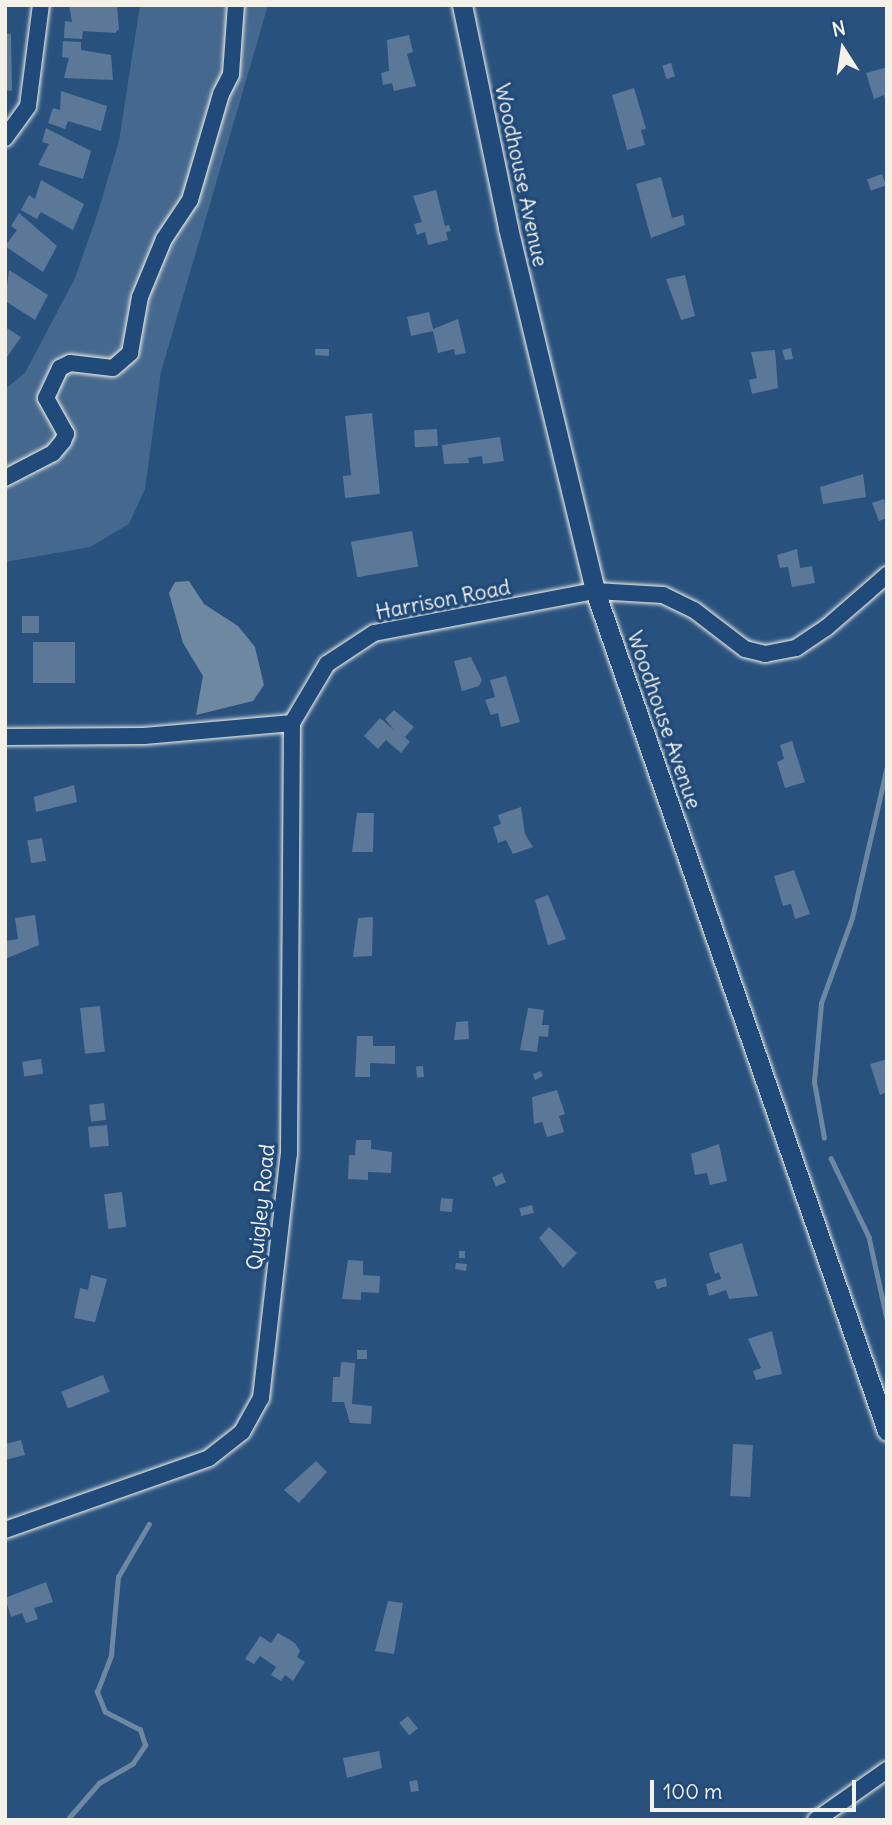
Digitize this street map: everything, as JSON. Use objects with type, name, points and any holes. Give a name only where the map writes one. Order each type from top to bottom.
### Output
[{"type":"main road","name":"Woodhouse Avenue","points":[[462,5],[508,228],[594,591],[887,1431]]},
{"type":"street","points":[[5,138],[28,106],[41,5]]},
{"type":"street","points":[[7,478],[54,453],[63,442],[66,434],[46,398],[60,368],[70,363],[113,368],[130,353],[140,298],[164,239],[190,200],[221,94],[231,74],[236,5]]},
{"type":"street","name":"Harrison Road","points":[[292,723],[327,664],[374,633],[594,591],[663,595],[694,611],[745,649],[765,654],[796,648],[827,628],[887,575]]},
{"type":"street","points":[[5,737],[144,736],[292,723]]},
{"type":"street","name":"Quigley Road","points":[[5,1530],[209,1458],[242,1432],[261,1398],[289,1154],[292,723]]},
{"type":"street","points":[[816,1820],[887,1770]]},
{"type":"shaded area","points":[[140,5],[268,5],[161,372],[145,489],[129,524],[90,547],[5,562],[5,389],[25,373],[75,278],[119,141]]},
{"type":"shaded area","points":[[189,581],[204,604],[238,626],[255,647],[264,685],[253,701],[196,715],[203,676],[183,643],[169,593],[175,582]]},
{"type":"building","points":[[69,5],[117,5],[119,29],[115,33],[83,31],[82,39],[64,38],[65,21],[72,22]]},
{"type":"building","points":[[5,33],[11,34],[12,91],[5,90]]},
{"type":"building","points":[[409,35],[413,52],[407,54],[416,86],[394,91],[392,83],[383,85],[381,73],[389,71],[387,40]]},
{"type":"building","points":[[63,41],[81,42],[81,50],[111,55],[113,80],[64,78],[69,58],[62,57]]},
{"type":"building","points":[[671,63],[675,76],[666,79],[662,66]]},
{"type":"building","points":[[887,67],[886,103],[884,95],[874,99],[866,73]]},
{"type":"building","points":[[634,88],[646,129],[641,130],[645,145],[627,150],[612,95]]},
{"type":"building","points":[[61,91],[107,106],[101,131],[68,121],[65,129],[48,123],[53,108],[60,110]]},
{"type":"building","points":[[46,128],[91,151],[83,179],[38,165],[49,144],[42,142]]},
{"type":"building","points":[[882,174],[886,185],[871,191],[867,179]]},
{"type":"building","points":[[661,177],[672,218],[683,215],[685,225],[651,238],[636,184]]},
{"type":"building","points":[[41,180],[84,204],[73,230],[41,212],[37,219],[21,210],[29,195],[35,199]]},
{"type":"building","points":[[436,190],[445,226],[449,225],[451,231],[446,232],[448,240],[428,245],[425,232],[417,235],[414,224],[422,222],[413,196]]},
{"type":"building","points":[[19,213],[57,246],[43,272],[5,246],[17,230],[11,226]]},
{"type":"building","points":[[9,270],[48,295],[35,320],[5,301]]},
{"type":"building","points":[[685,275],[695,316],[681,320],[666,279]]},
{"type":"building","points":[[429,312],[433,329],[458,319],[466,353],[455,355],[454,349],[438,353],[433,331],[411,336],[407,317]]},
{"type":"building","points":[[5,327],[21,337],[5,360]]},
{"type":"building","points":[[791,348],[793,359],[785,360],[782,350]]},
{"type":"building","points":[[315,349],[329,349],[329,356],[315,355]]},
{"type":"building","points":[[775,350],[778,388],[752,394],[749,380],[757,378],[751,352]]},
{"type":"building","points":[[372,413],[380,494],[345,498],[343,476],[351,475],[345,416]]},
{"type":"building","points":[[437,429],[438,446],[415,447],[414,430]]},
{"type":"building","points":[[500,437],[504,461],[483,464],[482,456],[468,458],[469,463],[444,464],[442,445]]},
{"type":"building","points":[[863,474],[866,497],[823,504],[820,487]]},
{"type":"building","points":[[884,499],[887,518],[879,521],[872,503]]},
{"type":"building","points":[[412,531],[418,566],[357,577],[351,542]]},
{"type":"building","points":[[797,549],[800,568],[812,566],[815,583],[792,587],[788,567],[780,568],[777,555]]},
{"type":"building","points":[[22,616],[39,616],[39,633],[22,633]]},
{"type":"building","points":[[33,642],[75,642],[75,683],[33,683]]},
{"type":"building","points":[[471,657],[482,680],[479,686],[462,691],[454,661]]},
{"type":"building","points":[[506,676],[520,722],[501,727],[498,713],[491,715],[485,700],[495,697],[490,680]]},
{"type":"building","points":[[394,710],[414,727],[405,737],[410,742],[401,753],[386,740],[378,749],[364,736],[380,718],[394,730],[385,719]]},
{"type":"building","points":[[792,741],[805,782],[785,788],[777,762],[784,759],[780,745]]},
{"type":"building","points":[[74,785],[77,802],[36,812],[34,797]]},
{"type":"building","points":[[521,807],[525,834],[533,847],[513,854],[506,840],[498,843],[493,827],[501,824],[498,815]]},
{"type":"building","points":[[357,813],[374,813],[373,852],[352,852]]},
{"type":"building","points":[[42,838],[46,861],[31,863],[27,841]]},
{"type":"building","points":[[794,870],[810,914],[795,919],[791,904],[783,906],[774,876]]},
{"type":"building","points":[[548,895],[566,939],[548,945],[535,900]]},
{"type":"building","points":[[35,915],[39,945],[5,959],[5,941],[18,939],[15,918]]},
{"type":"building","points":[[373,917],[372,956],[353,957],[358,918]]},
{"type":"building","points":[[100,1006],[105,1052],[85,1054],[80,1008]]},
{"type":"building","points":[[528,1008],[544,1010],[542,1025],[549,1025],[548,1037],[539,1036],[537,1052],[520,1050]]},
{"type":"building","points":[[468,1021],[469,1039],[454,1040],[456,1022]]},
{"type":"building","points":[[357,1036],[373,1036],[373,1046],[395,1046],[395,1064],[370,1063],[370,1077],[355,1077]]},
{"type":"building","points":[[41,1059],[43,1074],[24,1076],[22,1062]]},
{"type":"building","points":[[887,1059],[887,1092],[880,1095],[870,1064]]},
{"type":"building","points":[[423,1066],[424,1077],[417,1078],[416,1067]]},
{"type":"building","points":[[541,1071],[543,1076],[535,1080],[533,1074]]},
{"type":"building","points":[[557,1090],[565,1114],[559,1116],[564,1132],[547,1137],[542,1122],[534,1124],[532,1097]]},
{"type":"building","points":[[104,1103],[106,1120],[91,1122],[89,1105]]},
{"type":"building","points":[[107,1125],[109,1146],[90,1148],[88,1127]]},
{"type":"building","points":[[356,1140],[371,1140],[371,1149],[392,1152],[391,1173],[368,1172],[368,1180],[348,1179],[349,1155],[355,1155]]},
{"type":"building","points":[[719,1144],[727,1181],[710,1185],[707,1173],[695,1175],[691,1154]]},
{"type":"building","points":[[502,1173],[506,1182],[496,1187],[492,1177]]},
{"type":"building","points":[[122,1192],[126,1227],[108,1229],[104,1194]]},
{"type":"building","points":[[441,1198],[453,1199],[452,1212],[440,1211]]},
{"type":"building","points":[[532,1205],[534,1213],[521,1216],[519,1208]]},
{"type":"building","points":[[549,1227],[577,1253],[563,1268],[539,1238]]},
{"type":"building","points":[[742,1243],[758,1296],[729,1299],[726,1290],[709,1296],[706,1284],[721,1279],[719,1272],[715,1274],[709,1253]]},
{"type":"building","points":[[459,1251],[465,1251],[465,1258],[459,1258]]},
{"type":"building","points":[[348,1260],[363,1261],[363,1275],[380,1276],[379,1293],[361,1292],[361,1300],[342,1299]]},
{"type":"building","points":[[456,1263],[467,1264],[466,1271],[455,1269]]},
{"type":"building","points":[[91,1275],[107,1279],[95,1322],[74,1318],[80,1288],[88,1290]]},
{"type":"building","points":[[666,1278],[667,1286],[657,1289],[654,1281]]},
{"type":"building","points":[[772,1331],[782,1374],[756,1380],[753,1371],[761,1368],[748,1339]]},
{"type":"building","points":[[357,1350],[367,1350],[367,1359],[357,1359]]},
{"type":"building","points":[[341,1362],[355,1363],[352,1404],[372,1406],[371,1424],[350,1423],[344,1402],[332,1402],[333,1377],[340,1377]]},
{"type":"building","points":[[103,1375],[110,1392],[68,1409],[61,1392]]},
{"type":"building","points":[[21,1440],[25,1455],[5,1460],[5,1444]]},
{"type":"building","points":[[733,1444],[753,1445],[750,1497],[730,1496]]},
{"type":"building","points":[[316,1461],[327,1472],[299,1503],[284,1490]]},
{"type":"building","points":[[46,1582],[53,1602],[34,1608],[38,1619],[26,1623],[22,1613],[11,1617],[5,1598]]},
{"type":"building","points":[[388,1601],[403,1603],[394,1654],[375,1651]]},
{"type":"building","points":[[278,1633],[295,1643],[300,1651],[297,1657],[305,1662],[293,1681],[285,1675],[281,1681],[271,1675],[276,1667],[260,1656],[254,1664],[245,1659],[260,1636],[271,1643]]},
{"type":"building","points":[[408,1716],[418,1729],[409,1735],[399,1723]]},
{"type":"building","points":[[379,1751],[382,1768],[347,1778],[343,1758]]},
{"type":"building","points":[[417,1780],[419,1791],[411,1792],[409,1781]]},
{"type":"waterway","points":[[824,1138],[814,1082],[821,1003],[852,918],[887,766]]},
{"type":"waterway","points":[[831,1158],[869,1237],[887,1319]]},
{"type":"waterway","points":[[67,1820],[99,1783],[133,1763],[145,1745],[140,1730],[105,1712],[97,1692],[111,1655],[118,1577],[149,1524]]}]
